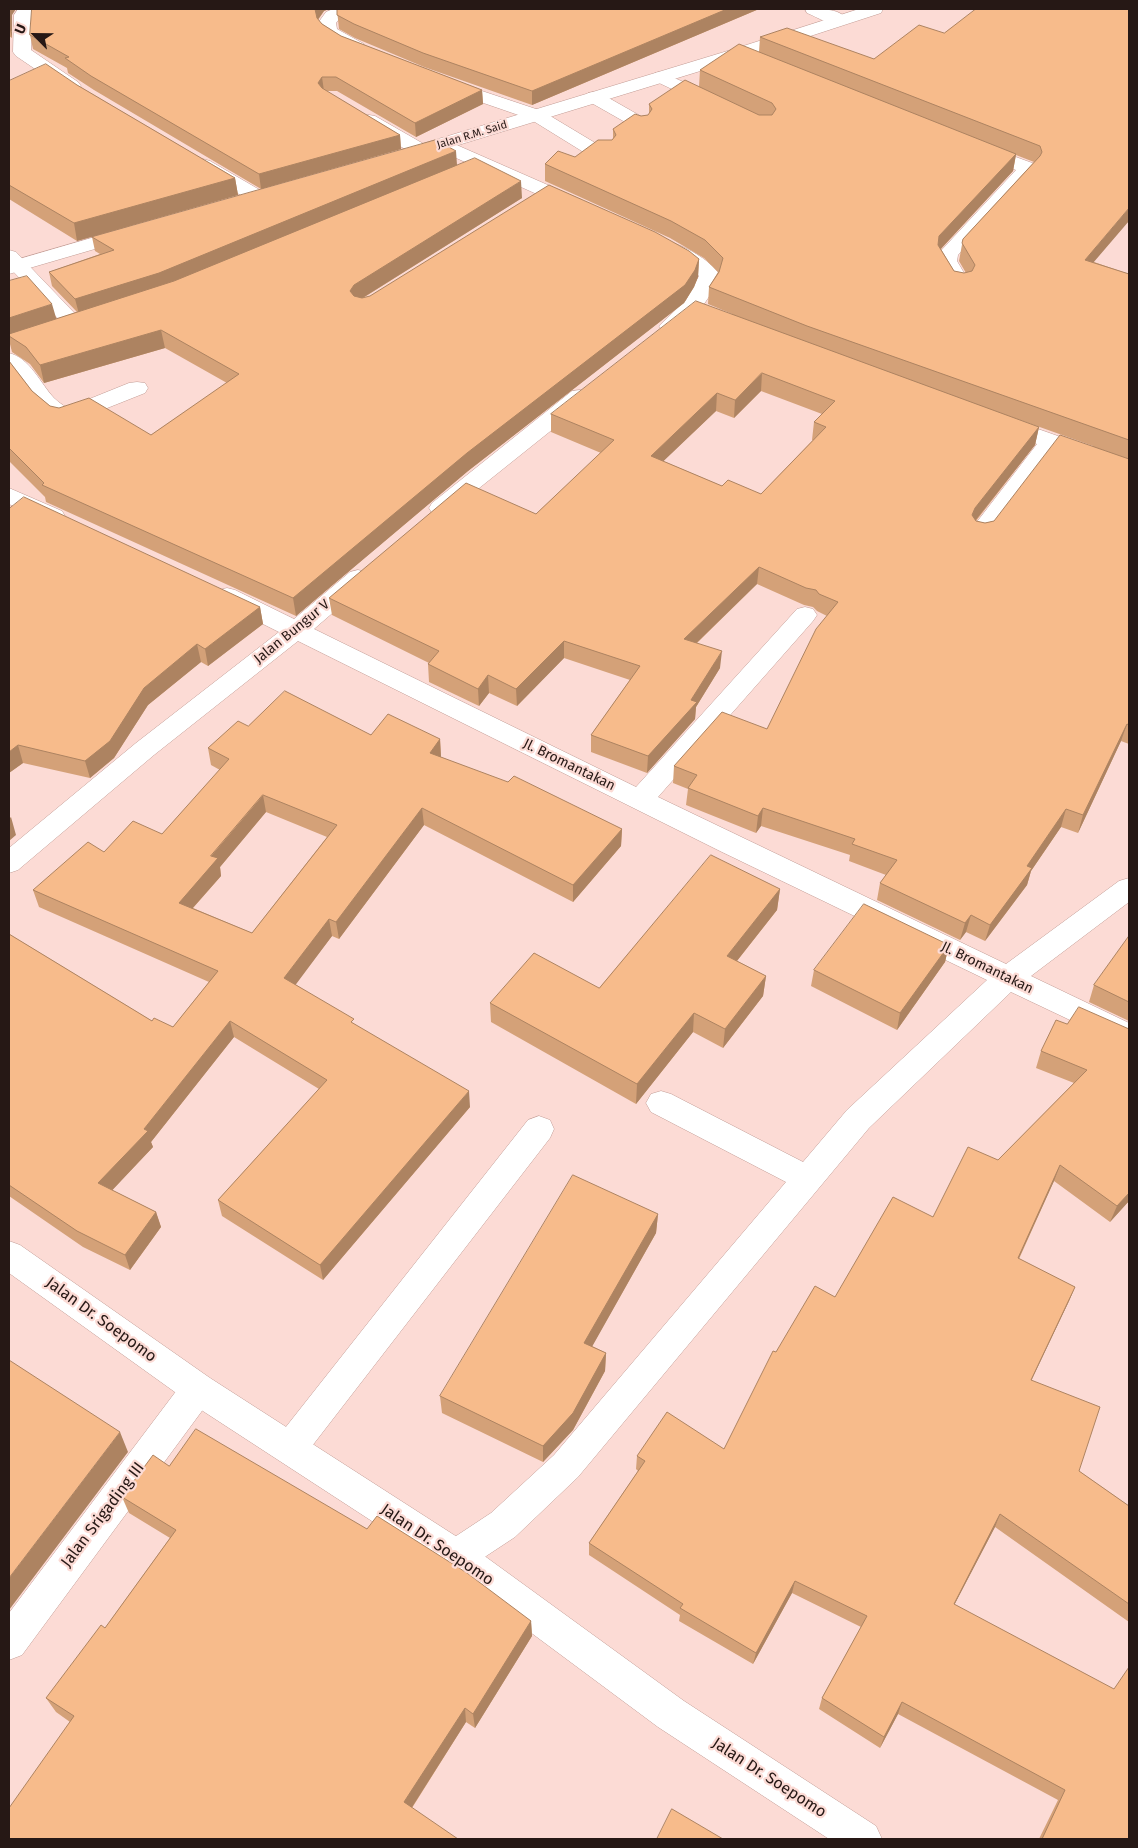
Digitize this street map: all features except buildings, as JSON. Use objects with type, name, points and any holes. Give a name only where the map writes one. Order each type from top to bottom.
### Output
[{"type":"street","points":[[26,9],[23,15],[16,54],[87,96]]},
{"type":"street","points":[[345,9],[332,16],[327,23],[328,32],[348,44],[374,55]]},
{"type":"street","points":[[813,9],[839,20]]},
{"type":"street","name":"Jalan R.M. Said","points":[[394,158],[661,77],[875,9]]},
{"type":"street","points":[[740,52],[768,64]]},
{"type":"street","points":[[426,76],[536,115],[592,149],[605,151]]},
{"type":"street","points":[[661,77],[730,110]]},
{"type":"street","points":[[594,97],[642,126]]},
{"type":"street","points":[[354,111],[422,151]]},
{"type":"street","points":[[960,283],[947,261],[948,254],[1028,168],[962,142]]},
{"type":"street","points":[[443,144],[592,212]]},
{"type":"street","points":[[189,157],[258,197]]},
{"type":"street","points":[[458,173],[484,162]]},
{"type":"street","points":[[239,202],[276,192]]},
{"type":"street","points":[[532,203],[548,192]]},
{"type":"street","points":[[12,263],[143,229]]},
{"type":"street","points":[[649,342],[702,311],[710,275],[696,263],[654,240]]},
{"type":"street","points":[[12,263],[73,324]]},
{"type":"street","points":[[10,349],[21,370],[46,402],[64,417],[137,388]]},
{"type":"street","points":[[425,522],[477,477],[594,385]]},
{"type":"street","points":[[980,416],[1129,469]]},
{"type":"street","points":[[981,532],[1051,441]]},
{"type":"street","points":[[10,497],[77,526]]},
{"type":"street","name":"Jalan Bungur V","points":[[9,864],[145,749],[298,629],[372,566]]},
{"type":"street","name":"Jl. Bromantakan","points":[[203,584],[298,629],[640,800],[1129,1036]]},
{"type":"street","points":[[640,800],[805,614]]},
{"type":"street","points":[[456,1556],[503,1525],[566,1466],[858,1119],[1008,978],[1129,888]]},
{"type":"street","points":[[661,1103],[808,1179]]},
{"type":"street","points":[[290,1448],[539,1129]]},
{"type":"street","name":"Jalan Dr. Soepomo","points":[[9,1255],[198,1389],[456,1556],[671,1714],[864,1839]]},
{"type":"street","name":"Jalan Srigading III","points":[[9,1642],[198,1389]]}]
